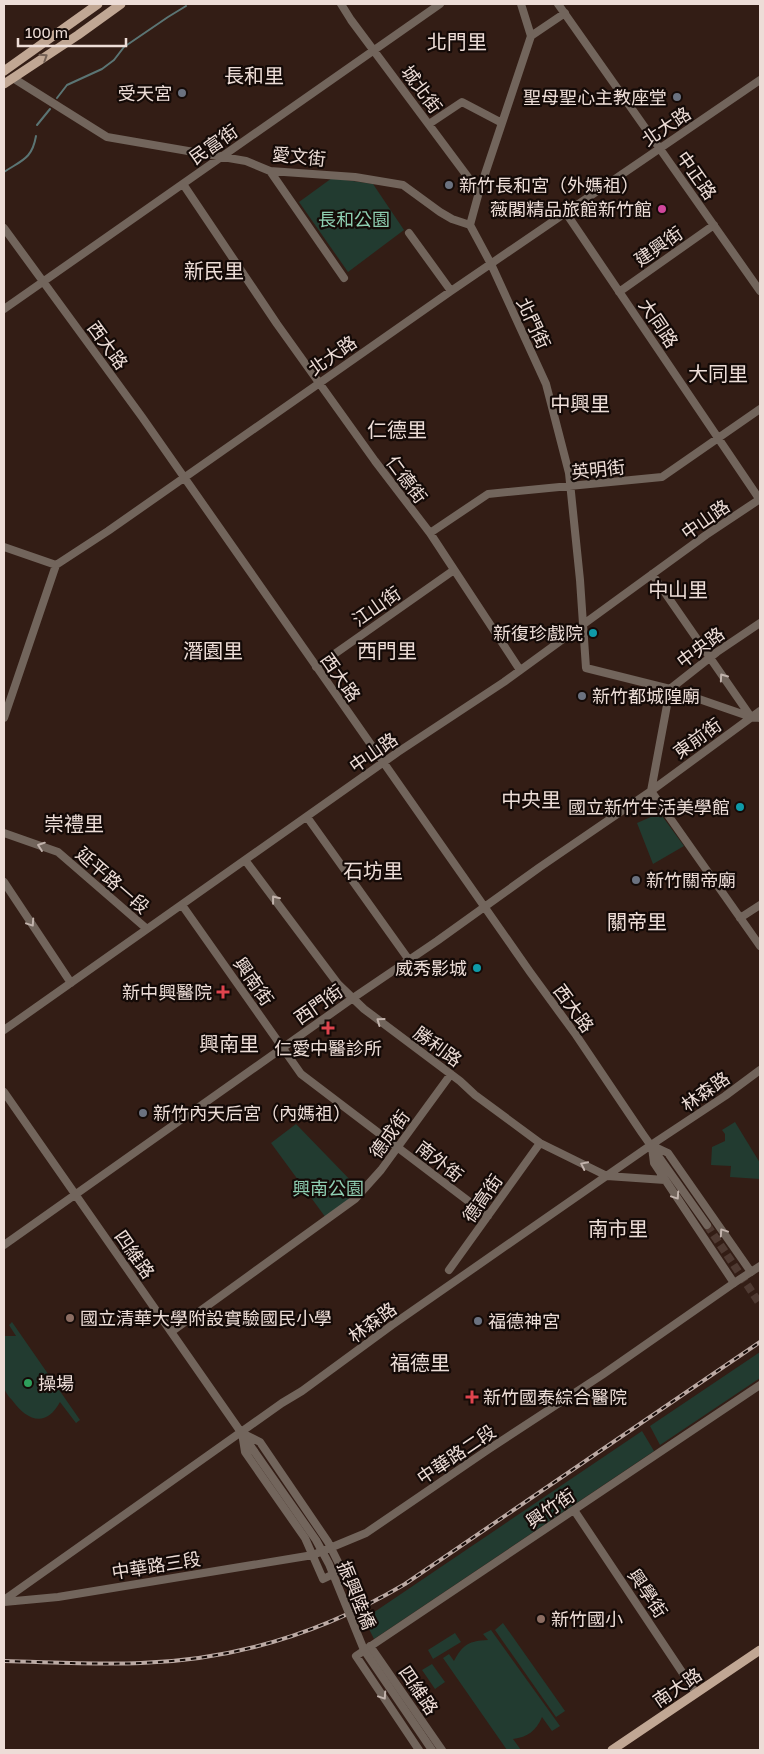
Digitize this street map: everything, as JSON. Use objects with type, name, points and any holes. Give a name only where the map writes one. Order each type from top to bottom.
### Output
[{"type":"main road","points":[[4,71],[98,4]]},
{"type":"main road","points":[[4,84],[121,4]]},
{"type":"main road","name":"南大路","points":[[612,1750],[760,1650]]},
{"type":"street","name":"城北街","points":[[341,4],[479,192]]},
{"type":"street","name":"民富街","points":[[4,309],[440,4]]},
{"type":"street","points":[[470,226],[479,192],[531,36],[520,4]]},
{"type":"street","name":"中正路","points":[[558,4],[760,291]]},
{"type":"street","points":[[531,36],[565,13]]},
{"type":"street","name":"愛文街","points":[[13,78],[107,137],[246,161],[270,171],[341,175],[403,185],[440,212],[470,226]]},
{"type":"street","name":"北大路","points":[[56,565],[490,264],[760,80]]},
{"type":"street","points":[[429,124],[462,102],[502,123]]},
{"type":"street","points":[[270,171],[344,278]]},
{"type":"street","name":"仁德街","points":[[183,184],[318,383],[430,533],[520,670]]},
{"type":"street","name":"大同路","points":[[566,213],[760,500]]},
{"type":"street","name":"建興街","points":[[619,292],[714,225]]},
{"type":"street","name":"北門街","points":[[470,226],[490,264],[546,384],[569,473],[584,624],[586,668],[670,690]]},
{"type":"street","name":"西大路","points":[[4,228],[142,418],[708,1225]]},
{"type":"street","points":[[409,233],[451,291]]},
{"type":"street","name":"英明街","points":[[430,533],[488,494],[662,477],[760,409]]},
{"type":"street","name":"中山路","points":[[4,1030],[760,500]]},
{"type":"street","points":[[4,548],[56,565],[4,718]]},
{"type":"street","name":"江山街","points":[[316,667],[454,570]]},
{"type":"street","points":[[652,574],[751,717]]},
{"type":"street","name":"中央路","points":[[651,791],[670,690],[710,658],[760,623]]},
{"type":"street","points":[[670,690],[751,717],[760,718]]},
{"type":"street","name":"東前街","points":[[651,791],[760,711]]},
{"type":"street","points":[[651,791],[760,946]]},
{"type":"street","name":"西門街","points":[[4,1245],[74,1193],[651,791]]},
{"type":"street","points":[[307,817],[409,960]]},
{"type":"street","name":"延平路一段","points":[[4,833],[58,852],[147,929]]},
{"type":"street","name":"勝利路","points":[[245,860],[338,984],[364,1010],[452,1074],[475,1095],[540,1143],[606,1176],[665,1180]]},
{"type":"street","points":[[4,882],[71,983]]},
{"type":"street","name":"興南街","points":[[182,905],[301,1074],[398,1147]]},
{"type":"street","points":[[740,918],[760,905]]},
{"type":"street","name":"林森路","points":[[4,1601],[309,1386],[392,1325],[760,1070]]},
{"type":"street","name":"德成街","points":[[171,1332],[355,1199],[381,1170],[452,1074]]},
{"type":"street","name":"四維路","points":[[4,1092],[254,1451]]},
{"type":"street","name":"德高街","points":[[449,1270],[540,1143]]},
{"type":"street","name":"西大路","points":[[651,1145],[654,1163],[734,1283]]},
{"type":"street","name":"西大路","points":[[651,1145],[668,1153],[751,1272]]},
{"type":"street","name":"南外街","points":[[398,1147],[488,1216]]},
{"type":"street","name":"中華路二段","points":[[313,1555],[366,1533],[602,1375],[760,1266]]},
{"type":"street","name":"興竹街","points":[[356,1656],[760,1385]]},
{"type":"street","name":"四維路","points":[[242,1432],[260,1442],[332,1548],[342,1570],[323,1578],[305,1538],[245,1452],[242,1432]]},
{"type":"street","name":"振興陸橋","points":[[254,1451],[316,1540],[329,1564],[364,1650],[432,1750]]},
{"type":"street","name":"興學街","points":[[574,1510],[696,1693]]},
{"type":"street","name":"中華路三段","points":[[4,1601],[58,1597],[313,1555]]},
{"type":"street","points":[[24,1586],[22,1594],[24,1597],[33,1599]]},
{"type":"street","name":"四維路","points":[[370,1646],[442,1750]]},
{"type":"street","name":"四維路","points":[[356,1656],[420,1750]]},
{"type":"green space","name":"長和公園","points":[[332,178],[373,184],[404,230],[348,272],[299,202]]},
{"type":"green space","points":[[660,813],[684,846],[653,864],[637,823]]},
{"type":"green space","points":[[735,1122],[760,1163],[760,1179],[730,1177],[731,1166],[711,1165],[712,1147],[725,1141],[725,1134],[722,1130]]},
{"type":"green space","name":"興南公園","points":[[296,1124],[358,1188],[354,1195],[326,1218],[271,1143]]},
{"type":"green space","points":[[12,1322],[80,1420],[76,1423],[60,1402],[49,1416],[36,1419],[30,1417],[18,1407],[5,1391],[3,1376],[4,1336],[16,1336],[9,1325]]},
{"type":"green space","points":[[760,1352],[760,1378],[660,1445],[650,1426]]},
{"type":"green space","points":[[642,1431],[654,1451],[374,1639],[364,1619]]},
{"type":"green space","points":[[503,1623],[565,1711],[556,1717],[495,1630]]},
{"type":"green space","points":[[491,1630],[560,1726],[552,1731],[542,1717],[531,1732],[523,1737],[513,1739],[521,1750],[507,1750],[443,1658],[449,1654],[454,1661],[467,1644],[488,1640],[483,1634]]},
{"type":"green space","points":[[455,1633],[461,1642],[433,1659],[428,1650]]},
{"type":"green space","points":[[432,1664],[445,1682],[435,1689],[422,1670]]},
{"type":"waterway","points":[[57,98],[67,85],[102,69],[114,60],[124,47],[186,6]]},
{"type":"waterway","points":[[37,125],[50,109]]},
{"type":"waterway","points":[[4,172],[29,154],[36,136]]},
{"type":"tunnel","points":[[707,1225],[760,1304]]},
{"type":"railway","points":[[4,1661],[107,1664],[176,1661],[211,1656],[278,1640],[343,1616],[405,1584],[760,1342]]},
{"type":"place","name":"受天宮","points":[[182,93]]},
{"type":"place","name":"聖母聖心主教座堂","points":[[677,97]]},
{"type":"place","name":"新竹長和宮（外媽祖）","points":[[449,185]]},
{"type":"place","name":"薇閣精品旅館新竹館","points":[[662,209]]},
{"type":"place","name":"新復珍戲院","points":[[593,633]]},
{"type":"place","name":"新竹都城隍廟","points":[[582,696]]},
{"type":"place","name":"國立新竹生活美學館","points":[[740,807]]},
{"type":"place","name":"新竹關帝廟","points":[[636,880]]},
{"type":"place","name":"威秀影城","points":[[477,968]]},
{"type":"place","name":"新中興醫院","points":[[223,992]]},
{"type":"place","name":"仁愛中醫診所","points":[[328,1028]]},
{"type":"place","name":"新竹內天后宮（內媽祖）","points":[[143,1113]]},
{"type":"place","name":"國立清華大學附設實驗國民小學","points":[[70,1318]]},
{"type":"place","name":"福德神宮","points":[[478,1321]]},
{"type":"place","name":"操場","points":[[28,1383]]},
{"type":"place","name":"新竹國泰綜合醫院","points":[[472,1397]]},
{"type":"place","name":"新竹國小","points":[[541,1619]]},
{"type":"district","name":"北門里","points":[[457,41]]},
{"type":"district","name":"長和里","points":[[254,75]]},
{"type":"district","name":"新民里","points":[[214,270]]},
{"type":"district","name":"大同里","points":[[718,373]]},
{"type":"district","name":"中興里","points":[[580,403]]},
{"type":"district","name":"仁德里","points":[[397,429]]},
{"type":"district","name":"中山里","points":[[678,589]]},
{"type":"district","name":"潛園里","points":[[213,650]]},
{"type":"district","name":"西門里","points":[[387,650]]},
{"type":"district","name":"中央里","points":[[531,799]]},
{"type":"district","name":"崇禮里","points":[[74,823]]},
{"type":"district","name":"石坊里","points":[[373,870]]},
{"type":"district","name":"關帝里","points":[[637,921]]},
{"type":"district","name":"興南里","points":[[229,1043]]},
{"type":"district","name":"南市里","points":[[618,1228]]},
{"type":"district","name":"福德里","points":[[420,1362]]}]
